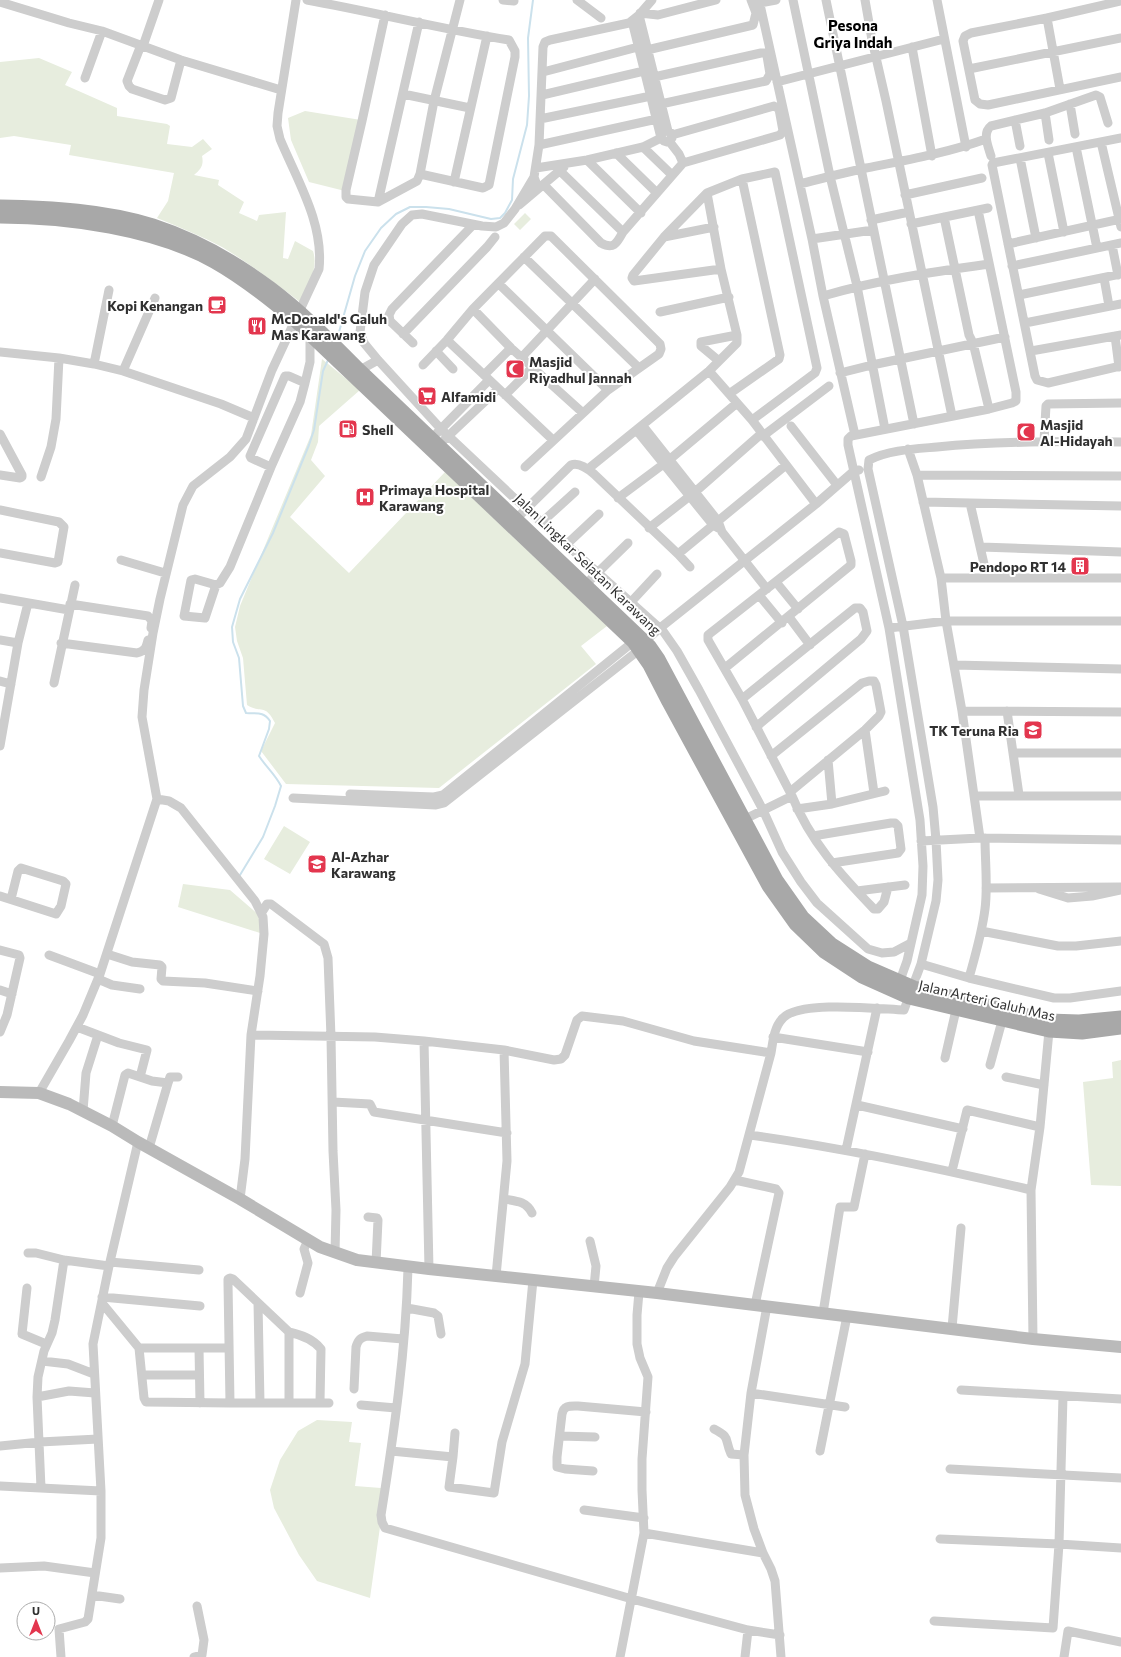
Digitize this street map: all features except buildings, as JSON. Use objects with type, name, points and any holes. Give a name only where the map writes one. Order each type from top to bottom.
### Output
[{"type":"main road","name":"Jalan Lingkar Selatan Karawang","points":[[0,206],[70,210],[105,215],[153,225],[219,253],[272,288],[297,316],[310,336],[321,347],[360,370],[383,392],[437,437],[517,518],[586,584],[639,644],[668,702],[720,785],[745,819],[777,880],[803,917],[832,944],[898,987]]},
{"type":"main road","name":"Jalan Lingkar Selatan Karawang","points":[[0,217],[83,223],[149,236],[213,261],[324,334],[344,361],[639,644]]},
{"type":"main road","name":"Jalan Lingkar Selatan Karawang","points":[[720,785],[768,886],[795,924],[824,952],[862,977],[898,987]]},
{"type":"main road","name":"Jalan Arteri Galuh Mas","points":[[898,987],[956,1010],[1049,1031],[1082,1033],[1121,1028]]},
{"type":"main road","points":[[911,993],[1048,1020],[1079,1021],[1121,1017]]},
{"type":"street","points":[[159,0],[128,81],[129,86],[165,100],[171,98],[181,60]]},
{"type":"street","points":[[39,1093],[77,1027],[99,976],[157,799],[142,717],[144,690],[153,633],[165,573],[183,505],[193,486],[235,451],[246,439],[272,370],[319,269],[320,256],[318,238],[312,215],[280,139],[277,121],[296,0]]},
{"type":"street","points":[[306,0],[509,40],[515,51],[515,58],[491,182],[483,188],[420,174]]},
{"type":"street","points":[[385,15],[345,193],[348,199],[378,202],[415,183],[420,174],[434,101],[460,0]]},
{"type":"street","points":[[503,0],[514,1]]},
{"type":"street","points":[[577,0],[601,18]]},
{"type":"street","points":[[637,16],[652,0]]},
{"type":"street","points":[[515,209],[535,172],[539,145],[543,47],[545,42],[637,16],[658,15],[716,0]]},
{"type":"street","points":[[757,1],[776,0]]},
{"type":"street","points":[[793,0],[830,176],[857,286],[885,429]]},
{"type":"street","points":[[826,0],[862,169],[873,230],[902,359],[914,424]]},
{"type":"street","points":[[865,0],[952,416]]},
{"type":"street","points":[[937,0],[966,147]]},
{"type":"street","points":[[543,72],[643,48],[753,25],[757,1]]},
{"type":"street","points":[[757,1],[800,184],[840,373],[856,435]]},
{"type":"street","points":[[1120,80],[984,105],[977,103],[975,100],[963,41],[965,36],[971,33],[1121,1]]},
{"type":"street","points":[[0,2],[69,23],[102,31],[181,60],[281,90]]},
{"type":"street","points":[[637,16],[643,48],[644,71],[657,119],[683,163]]},
{"type":"street","points":[[1047,18],[1060,90]]},
{"type":"street","points":[[378,202],[419,22]]},
{"type":"street","points":[[84,78],[102,31]]},
{"type":"street","points":[[454,182],[487,36]]},
{"type":"street","points":[[969,69],[1121,38]]},
{"type":"street","points":[[777,82],[876,58],[944,39]]},
{"type":"street","points":[[912,47],[932,156]]},
{"type":"street","points":[[643,48],[654,77],[661,104],[666,136]]},
{"type":"street","points":[[654,77],[761,53],[766,53],[767,56],[770,74],[766,82],[661,104]]},
{"type":"street","points":[[542,95],[644,71]]},
{"type":"street","points":[[402,94],[470,108]]},
{"type":"street","points":[[991,156],[986,139],[986,132],[991,126],[1044,113],[1098,95],[1100,97],[1108,123]]},
{"type":"street","points":[[540,119],[651,96]]},
{"type":"street","points":[[1070,104],[1075,134]]},
{"type":"street","points":[[774,106],[779,109],[783,134],[683,163],[612,246],[601,243],[541,187],[535,172],[570,162],[587,160],[643,147],[666,136],[765,108],[774,106]]},
{"type":"street","points":[[1044,113],[1049,140]]},
{"type":"street","points":[[539,145],[657,119]]},
{"type":"street","points":[[1015,120],[1020,146]]},
{"type":"street","points":[[1031,351],[1118,336],[1120,367],[1048,383],[1037,380],[992,165],[993,163],[1121,138]]},
{"type":"street","points":[[800,184],[862,169],[932,156],[966,147],[986,139]]},
{"type":"street","points":[[1008,244],[1092,226],[1121,222],[1101,142]]},
{"type":"street","points":[[643,147],[672,175]]},
{"type":"street","points":[[1076,147],[1097,248]]},
{"type":"street","points":[[616,153],[657,193]]},
{"type":"street","points":[[1048,153],[1064,232]]},
{"type":"street","points":[[1020,158],[1036,238]]},
{"type":"street","points":[[587,160],[641,213]]},
{"type":"street","points":[[437,437],[396,380],[364,343],[360,332],[361,317],[365,292],[374,265],[395,233],[402,224],[412,216],[422,214],[473,225],[496,227],[504,222],[515,209],[570,162]]},
{"type":"street","points":[[559,170],[623,232]]},
{"type":"street","points":[[721,270],[634,281],[632,278],[664,237],[707,193],[742,179],[775,172],[817,363],[815,373],[752,420]]},
{"type":"street","points":[[905,195],[982,178]]},
{"type":"street","points":[[729,394],[779,359],[780,355],[742,179]]},
{"type":"street","points":[[588,469],[709,371],[737,343],[737,335],[729,297],[721,270],[707,193]]},
{"type":"street","points":[[911,224],[988,208]]},
{"type":"street","points":[[898,987],[907,961],[922,895],[923,866],[920,820],[889,628],[848,445],[848,439],[851,436],[989,409],[1012,403],[1016,400],[1016,392],[1005,337],[978,210]]},
{"type":"street","points":[[871,220],[910,212]]},
{"type":"street","points":[[944,217],[969,335],[973,343],[989,409]]},
{"type":"street","points":[[413,343],[390,321],[389,315],[392,309],[473,225]]},
{"type":"street","points":[[664,237],[714,227]]},
{"type":"street","points":[[812,240],[873,230]]},
{"type":"street","points":[[423,365],[473,310],[545,236],[551,236],[595,279],[660,344],[661,348],[659,354],[608,390],[553,440],[526,467]]},
{"type":"street","points":[[403,334],[487,247],[494,237]]},
{"type":"street","points":[[1012,266],[1121,243]]},
{"type":"street","points":[[1019,295],[1119,275],[1112,245]]},
{"type":"street","points":[[524,257],[639,368]]},
{"type":"street","points":[[823,296],[857,286],[989,264]]},
{"type":"street","points":[[1104,278],[1109,306]]},
{"type":"street","points":[[521,358],[595,279]]},
{"type":"street","points":[[498,284],[546,332],[608,390]]},
{"type":"street","points":[[94,364],[109,290]]},
{"type":"street","points":[[660,312],[729,297]]},
{"type":"street","points":[[123,371],[155,298]]},
{"type":"street","points":[[1025,323],[1121,304]]},
{"type":"street","points":[[473,310],[521,358],[584,413]]},
{"type":"street","points":[[719,360],[701,346],[701,342],[737,335]]},
{"type":"street","points":[[216,586],[195,579],[191,580],[184,616],[205,618],[216,586],[220,583],[230,567],[271,467],[300,402],[306,383],[310,362],[310,336]]},
{"type":"street","points":[[840,373],[938,350],[1005,337]]},
{"type":"street","points":[[447,340],[553,440]]},
{"type":"street","points":[[437,437],[472,398],[486,378],[511,348]]},
{"type":"street","points":[[436,351],[453,369]]},
{"type":"street","points":[[0,352],[59,358],[123,371],[221,404],[254,418]]},
{"type":"street","points":[[41,477],[51,447],[56,419],[59,358]]},
{"type":"street","points":[[360,370],[378,360]]},
{"type":"street","points":[[437,437],[448,436],[480,406],[502,392],[532,368]]},
{"type":"street","points":[[709,371],[752,420],[816,504]]},
{"type":"street","points":[[271,467],[251,458],[250,456],[285,376],[289,376],[306,383]]},
{"type":"street","points":[[383,392],[396,380]]},
{"type":"street","points":[[650,528],[762,435],[829,386]]},
{"type":"street","points":[[472,398],[480,406]]},
{"type":"street","points":[[618,498],[667,462],[737,403]]},
{"type":"street","points":[[1044,441],[1046,406],[1048,404],[1121,403]]},
{"type":"street","points":[[791,426],[837,485]]},
{"type":"street","points":[[640,428],[767,589]]},
{"type":"street","points":[[0,434],[22,475],[20,478],[0,475]]},
{"type":"street","points":[[437,437],[448,436],[660,628],[681,657],[762,810],[782,852],[801,882],[817,903],[868,949],[882,953],[894,952],[911,942]]},
{"type":"street","points":[[657,1294],[667,1268],[674,1257],[735,1180],[739,1172],[771,1053],[773,1037],[784,1017],[791,1013],[829,1006],[904,1010],[922,964],[936,901],[938,880],[936,840],[903,626],[868,469],[869,460],[878,456],[908,449],[985,442],[1121,442]]},
{"type":"street","points":[[908,449],[923,502],[940,578],[982,838],[986,888],[985,910],[969,978]]},
{"type":"street","points":[[517,518],[571,465],[576,464],[588,469],[690,567]]},
{"type":"street","points":[[678,554],[786,465]]},
{"type":"street","points":[[293,795],[434,797],[443,795],[660,628],[816,504],[854,471],[868,469]]},
{"type":"street","points":[[916,475],[1121,476]]},
{"type":"street","points":[[542,522],[575,492]]},
{"type":"street","points":[[923,502],[1121,506]]},
{"type":"street","points":[[970,502],[987,577]]},
{"type":"street","points":[[0,510],[59,522],[64,527],[58,562],[55,563],[0,553]]},
{"type":"street","points":[[567,544],[599,514]]},
{"type":"street","points":[[725,668],[782,623],[851,565],[844,534],[839,532],[708,635],[708,640],[742,699],[791,794],[797,809],[822,851],[857,891],[876,909],[883,905],[888,887]]},
{"type":"street","points":[[586,584],[628,543]]},
{"type":"street","points":[[981,547],[1121,552]]},
{"type":"street","points":[[121,560],[165,573]]},
{"type":"street","points":[[630,602],[657,574]]},
{"type":"street","points":[[940,578],[1121,578]]},
{"type":"street","points":[[776,582],[798,609]]},
{"type":"street","points":[[54,683],[61,643],[75,585]]},
{"type":"street","points":[[759,595],[782,623]]},
{"type":"street","points":[[0,598],[28,603],[148,616],[152,621],[146,648],[142,652],[137,653],[61,643]]},
{"type":"street","points":[[0,746],[2,721],[12,684],[18,643],[28,603]]},
{"type":"street","points":[[742,699],[855,608],[860,608],[863,612],[867,631],[865,634],[756,726]]},
{"type":"street","points":[[789,617],[810,645]]},
{"type":"street","points":[[889,628],[946,621],[1121,621]]},
{"type":"street","points":[[0,640],[18,643]]},
{"type":"street","points":[[954,665],[1121,669]]},
{"type":"street","points":[[0,681],[12,684]]},
{"type":"street","points":[[745,819],[791,794],[879,716],[881,712],[874,681],[862,683],[771,756]]},
{"type":"street","points":[[962,711],[1121,712]]},
{"type":"street","points":[[1007,711],[1019,795]]},
{"type":"street","points":[[865,730],[874,793]]},
{"type":"street","points":[[1013,753],[1121,753]]},
{"type":"street","points":[[828,760],[832,804]]},
{"type":"street","points":[[797,809],[832,804],[885,791]]},
{"type":"street","points":[[975,796],[1121,796]]},
{"type":"street","points":[[157,799],[169,801],[181,808],[255,901],[262,912],[264,934],[252,1035],[245,1159],[240,1199]]},
{"type":"street","points":[[813,836],[891,823],[895,823],[898,826],[901,849],[898,853],[832,863]]},
{"type":"street","points":[[921,841],[982,838],[1121,840]]},
{"type":"street","points":[[0,896],[56,914],[61,906],[66,884],[63,880],[21,868],[18,871],[10,899]]},
{"type":"street","points":[[857,891],[905,885]]},
{"type":"street","points":[[986,888],[1121,887]]},
{"type":"street","points":[[1034,888],[1068,898],[1092,896],[1121,890]]},
{"type":"street","points":[[262,912],[267,904],[271,904],[324,944],[328,958],[331,1037],[332,1151],[336,1210],[335,1253]]},
{"type":"street","points":[[981,931],[1058,946],[1076,946],[1121,941]]},
{"type":"street","points":[[0,950],[19,956],[20,958],[7,1015],[0,1032]]},
{"type":"street","points":[[107,954],[132,962],[160,965],[162,967],[161,979],[163,981],[205,983],[258,990]]},
{"type":"street","points":[[49,955],[99,976],[112,985],[140,989]]},
{"type":"street","points":[[922,964],[969,978],[1054,998],[1070,998],[1121,991]]},
{"type":"street","points":[[0,990],[12,994]]},
{"type":"street","points":[[846,1150],[877,1008]]},
{"type":"street","points":[[945,1058],[956,1010]]},
{"type":"street","points":[[252,1035],[375,1037],[424,1041],[504,1050],[554,1060],[561,1059],[565,1055],[576,1020],[582,1016],[622,1021],[694,1041],[771,1053]]},
{"type":"street","points":[[990,1065],[1002,1021]]},
{"type":"street","points":[[77,1027],[146,1050],[140,1077]]},
{"type":"street","points":[[1033,1339],[1031,1190],[1040,1127],[1049,1031]]},
{"type":"street","points":[[83,1111],[86,1073],[98,1035]]},
{"type":"street","points":[[773,1037],[868,1052]]},
{"type":"street","points":[[424,1041],[428,1270]]},
{"type":"street","points":[[496,1276],[504,1199],[507,1133],[504,1050]]},
{"type":"street","points":[[112,1126],[125,1075],[128,1073],[152,1081],[168,1083]]},
{"type":"street","points":[[149,1148],[170,1076],[178,1077]]},
{"type":"street","points":[[1006,1077],[1044,1085]]},
{"type":"street","points":[[0,1092],[39,1093],[69,1104],[112,1126],[240,1199],[308,1240],[335,1253],[376,1263],[823,1313],[1033,1339],[1121,1347]]},
{"type":"street","points":[[332,1102],[370,1104],[374,1112],[507,1133]]},
{"type":"street","points":[[857,1105],[963,1129]]},
{"type":"street","points":[[952,1172],[966,1111],[970,1110],[1040,1127]]},
{"type":"street","points":[[750,1135],[846,1150],[1031,1190]]},
{"type":"street","points":[[61,1657],[59,1629],[87,1621],[92,1595],[100,1538],[101,1491],[93,1344],[109,1264],[138,1142]]},
{"type":"street","points":[[823,1313],[840,1207],[854,1207],[865,1154]]},
{"type":"street","points":[[735,1180],[776,1189],[779,1193],[761,1306],[744,1455],[746,1504],[763,1554],[771,1569],[775,1581],[781,1657]]},
{"type":"street","points":[[504,1199],[525,1204],[532,1213]]},
{"type":"street","points":[[368,1217],[377,1218],[378,1220],[376,1263]]},
{"type":"street","points":[[952,1328],[961,1228]]},
{"type":"street","points":[[300,1292],[308,1263],[304,1249],[308,1240]]},
{"type":"street","points":[[590,1241],[596,1266],[594,1287]]},
{"type":"street","points":[[28,1253],[44,1254],[64,1260],[199,1270]]},
{"type":"street","points":[[41,1488],[37,1397],[38,1377],[46,1344],[52,1333],[55,1320],[64,1260]]},
{"type":"street","points":[[408,1267],[407,1308],[391,1451],[381,1515],[385,1528],[632,1599],[748,1630],[780,1635]]},
{"type":"street","points":[[102,1300],[139,1348],[146,1402],[230,1404],[324,1402],[321,1349],[316,1343],[302,1335],[290,1332],[233,1279],[228,1279],[230,1404]]},
{"type":"street","points":[[455,1433],[449,1487],[494,1494],[502,1442],[525,1364],[533,1280]]},
{"type":"street","points":[[28,1288],[22,1334],[46,1344]]},
{"type":"street","points":[[620,1657],[644,1534],[642,1467],[648,1373],[640,1358],[636,1333],[639,1292]]},
{"type":"street","points":[[102,1300],[200,1306]]},
{"type":"street","points":[[258,1303],[260,1403]]},
{"type":"street","points":[[407,1308],[438,1316],[440,1334]]},
{"type":"street","points":[[820,1451],[847,1316]]},
{"type":"street","points":[[289,1403],[290,1332]]},
{"type":"street","points":[[354,1389],[357,1341],[361,1337],[367,1336],[403,1339]]},
{"type":"street","points":[[139,1348],[228,1348]]},
{"type":"street","points":[[199,1348],[200,1403]]},
{"type":"street","points":[[42,1360],[68,1364],[94,1374]]},
{"type":"street","points":[[143,1375],[199,1375]]},
{"type":"street","points":[[961,1390],[1121,1399]]},
{"type":"street","points":[[37,1397],[54,1392],[69,1391],[95,1393]]},
{"type":"street","points":[[751,1393],[845,1407]]},
{"type":"street","points":[[934,1621],[1053,1628],[1062,1475],[1063,1396]]},
{"type":"street","points":[[361,1405],[396,1408]]},
{"type":"street","points":[[593,1471],[566,1469],[558,1466],[557,1457],[563,1411],[568,1406],[578,1406],[646,1412]]},
{"type":"street","points":[[714,1429],[726,1437],[732,1454],[744,1455]]},
{"type":"street","points":[[560,1436],[595,1437]]},
{"type":"street","points":[[0,1446],[98,1439]]},
{"type":"street","points":[[391,1451],[453,1457]]},
{"type":"street","points":[[950,1469],[1121,1478]]},
{"type":"street","points":[[0,1486],[101,1491]]},
{"type":"street","points":[[584,1510],[644,1518]]},
{"type":"street","points":[[644,1534],[763,1554]]},
{"type":"street","points":[[940,1539],[1121,1548]]},
{"type":"street","points":[[0,1568],[44,1566],[95,1573]]},
{"type":"street","points":[[92,1595],[120,1599]]},
{"type":"street","points":[[194,1657],[202,1655],[204,1646],[197,1606]]},
{"type":"street","points":[[744,1657],[748,1630]]},
{"type":"street","points":[[1064,1657],[1068,1631],[1121,1642]]},
{"type":"green space","points":[[39,58],[72,72],[65,85],[117,108],[117,116],[167,124],[170,126],[167,144],[192,147],[203,139],[212,149],[202,156],[203,162],[201,167],[194,175],[219,180],[218,185],[244,202],[239,213],[257,221],[259,215],[286,212],[283,258],[288,259],[295,241],[313,251],[313,271],[300,302],[252,266],[222,247],[157,218],[168,201],[174,173],[69,155],[71,145],[14,136],[0,138],[0,62]]},
{"type":"green space","points":[[305,111],[361,120],[345,191],[309,182],[291,140],[288,118]]},
{"type":"green space","points":[[525,213],[531,219],[520,230],[514,224]]},
{"type":"green space","points":[[322,359],[360,390],[319,426],[318,442],[311,460],[325,476],[290,517],[349,573],[445,472],[607,626],[581,646],[596,664],[439,788],[286,784],[261,751],[275,723],[272,717],[265,711],[252,708],[247,705],[243,658],[237,641],[235,627],[240,606],[311,435]]},
{"type":"green space","points":[[284,826],[310,842],[290,874],[264,859]]},
{"type":"green space","points":[[183,884],[230,890],[260,916],[260,933],[178,907]]},
{"type":"green space","points":[[1121,1060],[1121,1186],[1091,1185],[1083,1082],[1113,1078],[1112,1062]]},
{"type":"green space","points":[[317,1420],[352,1422],[349,1442],[361,1443],[355,1486],[381,1488],[380,1527],[370,1598],[317,1581],[299,1555],[274,1508],[270,1490],[280,1460],[298,1431]]},
{"type":"waterway","points":[[337,339],[355,276],[365,251],[381,228],[396,214],[410,207],[449,209],[491,219],[500,218],[505,213],[512,200],[513,179],[527,125],[529,96],[528,38],[533,0]]},
{"type":"waterway","points":[[240,875],[263,837],[281,786],[259,756],[269,729],[270,721],[262,714],[246,713],[243,706],[239,658],[233,642],[232,627],[240,599],[273,533],[309,445],[314,430],[323,371],[328,360]]},
{"type":"place","name":"Kopi Kenangan","points":[[217,305]]},
{"type":"place","name":"McDonald's Galuh Mas Karawang","points":[[257,326]]},
{"type":"place","name":"Masjid Riyadhul Jannah","points":[[515,369]]},
{"type":"place","name":"Alfamidi","points":[[427,396]]},
{"type":"place","name":"Shell","points":[[348,429]]},
{"type":"place","name":"Masjid Al-Hidayah","points":[[1026,432]]},
{"type":"place","name":"Primaya Hospital Karawang","points":[[365,497]]},
{"type":"place","name":"Pendopo RT 14","points":[[1080,566]]},
{"type":"place","name":"TK Teruna Ria","points":[[1033,730]]},
{"type":"place","name":"Al-Azhar Karawang","points":[[317,864]]},
{"type":"district","name":"Pesona Griya Indah","points":[[853,34]]}]
